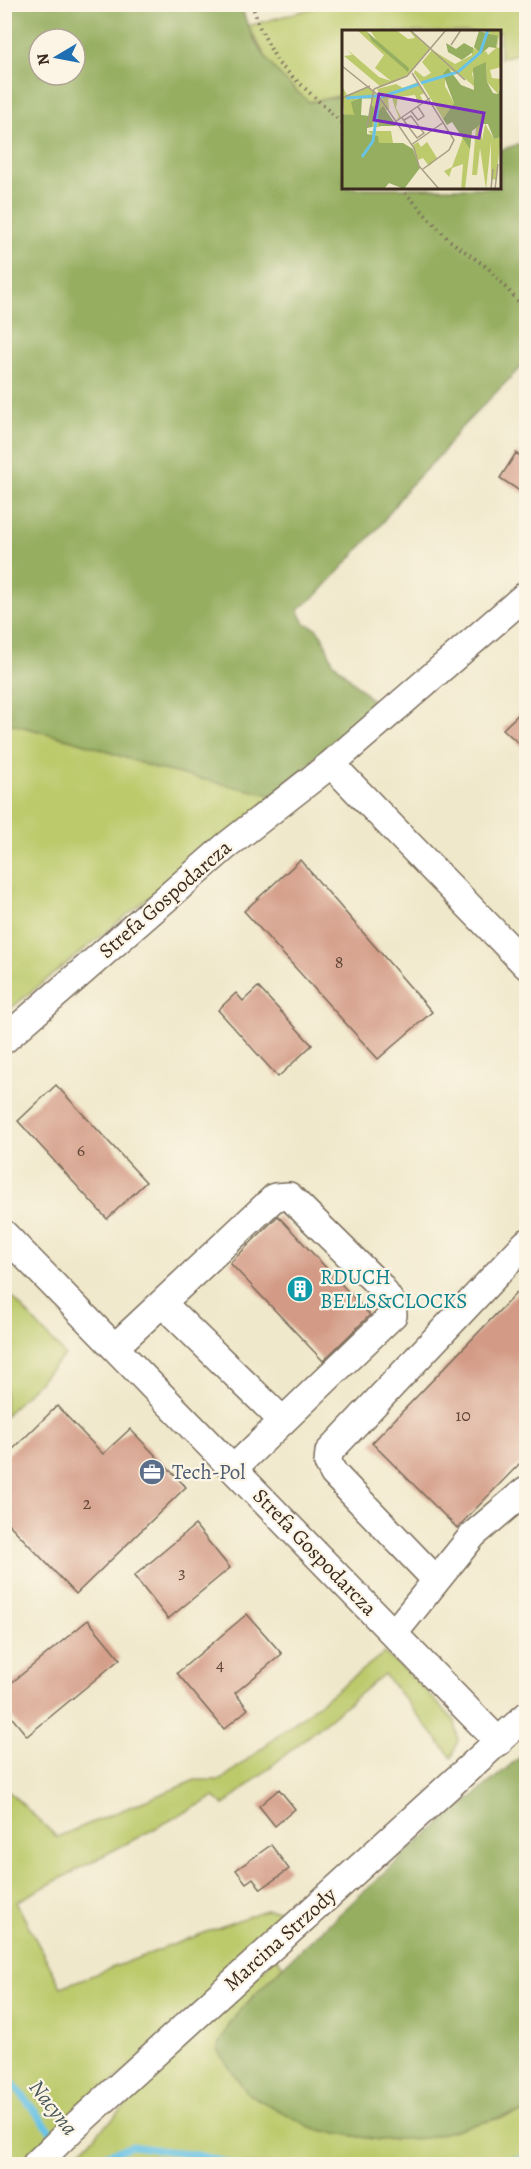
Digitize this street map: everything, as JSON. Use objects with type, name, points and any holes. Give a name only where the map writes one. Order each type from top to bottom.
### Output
[{"type":"street","name":"Strefa Gospodarcza","points":[[4,1040],[225,847],[331,764],[526,595]]},
{"type":"street","points":[[331,764],[526,965]]},
{"type":"street","points":[[115,1347],[274,1197],[289,1196],[381,1286],[392,1304],[393,1315],[233,1469]]},
{"type":"street","name":"Strefa Gospodarcza","points":[[4,1234],[499,1742]]},
{"type":"street","points":[[436,1580],[334,1474],[328,1463],[329,1452],[526,1243]]},
{"type":"street","points":[[162,1303],[283,1421]]},
{"type":"street","points":[[394,1634],[472,1535],[526,1490]]},
{"type":"street","name":"Marcina Strzody","points":[[40,2160],[526,1716]]},
{"type":"path","points":[[252,4],[259,26],[278,63],[342,123]]},
{"type":"path","points":[[402,189],[450,240],[488,268],[526,310]]},
{"type":"green space","points":[[5,5],[241,5],[259,47],[276,71],[297,92],[309,102],[342,98],[342,189],[501,189],[501,150],[526,142],[526,362],[458,431],[443,452],[406,490],[379,527],[317,595],[298,610],[305,623],[316,628],[322,636],[333,662],[374,702],[275,796],[158,769],[83,743],[5,722],[5,690],[9,685],[4,681]]},
{"type":"green space","points":[[324,5],[526,5],[526,52],[501,58],[501,30],[342,30],[342,95],[309,102],[274,71],[248,26]]},
{"type":"green space","points":[[5,722],[83,743],[120,756],[275,796],[5,1013]]},
{"type":"green space","points":[[5,1289],[65,1355],[5,1416]]},
{"type":"green space","points":[[384,1653],[410,1675],[455,1721],[458,1740],[452,1758],[384,1674],[224,1805],[214,1797],[16,1902],[61,1987],[265,1910],[311,1911],[17,2164],[4,2164],[4,1787],[57,1837],[195,1780],[221,1780]]},
{"type":"green space","points":[[526,1752],[526,2112],[426,2138],[379,2140],[314,2129],[248,2094],[217,2050],[228,2027],[244,2006],[283,1966],[416,1844]]},
{"type":"green space","points":[[276,1957],[283,1966],[244,2006],[228,2027],[314,2129],[379,2140],[467,2126],[526,2112],[526,2164],[67,2164]]},
{"type":"building","points":[[516,453],[526,460],[526,495],[500,478]]},
{"type":"building","points":[[526,707],[526,750],[503,729]]},
{"type":"building","points":[[300,860],[432,1012],[378,1059],[244,911]]},
{"type":"building","points":[[258,987],[312,1045],[278,1077],[218,1010],[236,993],[243,1001]]},
{"type":"building","points":[[56,1085],[146,1182],[107,1219],[18,1121]]},
{"type":"building","name":"RDUCH BELLS&CLOCKS","points":[[278,1216],[370,1315],[323,1361],[230,1263]]},
{"type":"building","points":[[526,1283],[526,1457],[457,1528],[372,1443]]},
{"type":"building","points":[[57,1406],[103,1454],[130,1429],[186,1487],[76,1594],[4,1519],[4,1458]]},
{"type":"building","points":[[195,1525],[230,1568],[168,1619],[134,1576]]},
{"type":"building","points":[[247,1614],[282,1654],[235,1693],[248,1709],[224,1729],[177,1673]]},
{"type":"building","points":[[88,1620],[120,1659],[27,1736],[4,1708],[4,1689]]},
{"type":"building","points":[[279,1789],[295,1809],[275,1826],[259,1806]]},
{"type":"building","points":[[271,1845],[289,1869],[261,1889],[253,1878],[246,1883],[236,1870]]},
{"type":"waterway","name":"Nacyna","points":[[4,2072],[56,2138]]},
{"type":"waterway","points":[[78,2164],[132,2146],[197,2155],[232,2164]]},
{"type":"waterway","name":"Nacyna","points":[[63,2147],[75,2164]]},
{"type":"waterway","points":[[451,2164],[526,2159]]},
{"type":"place","name":"RDUCH BELLS&CLOCKS","points":[[300,1289]]},
{"type":"place","name":"Tech-Pol","points":[[152,1472]]}]
